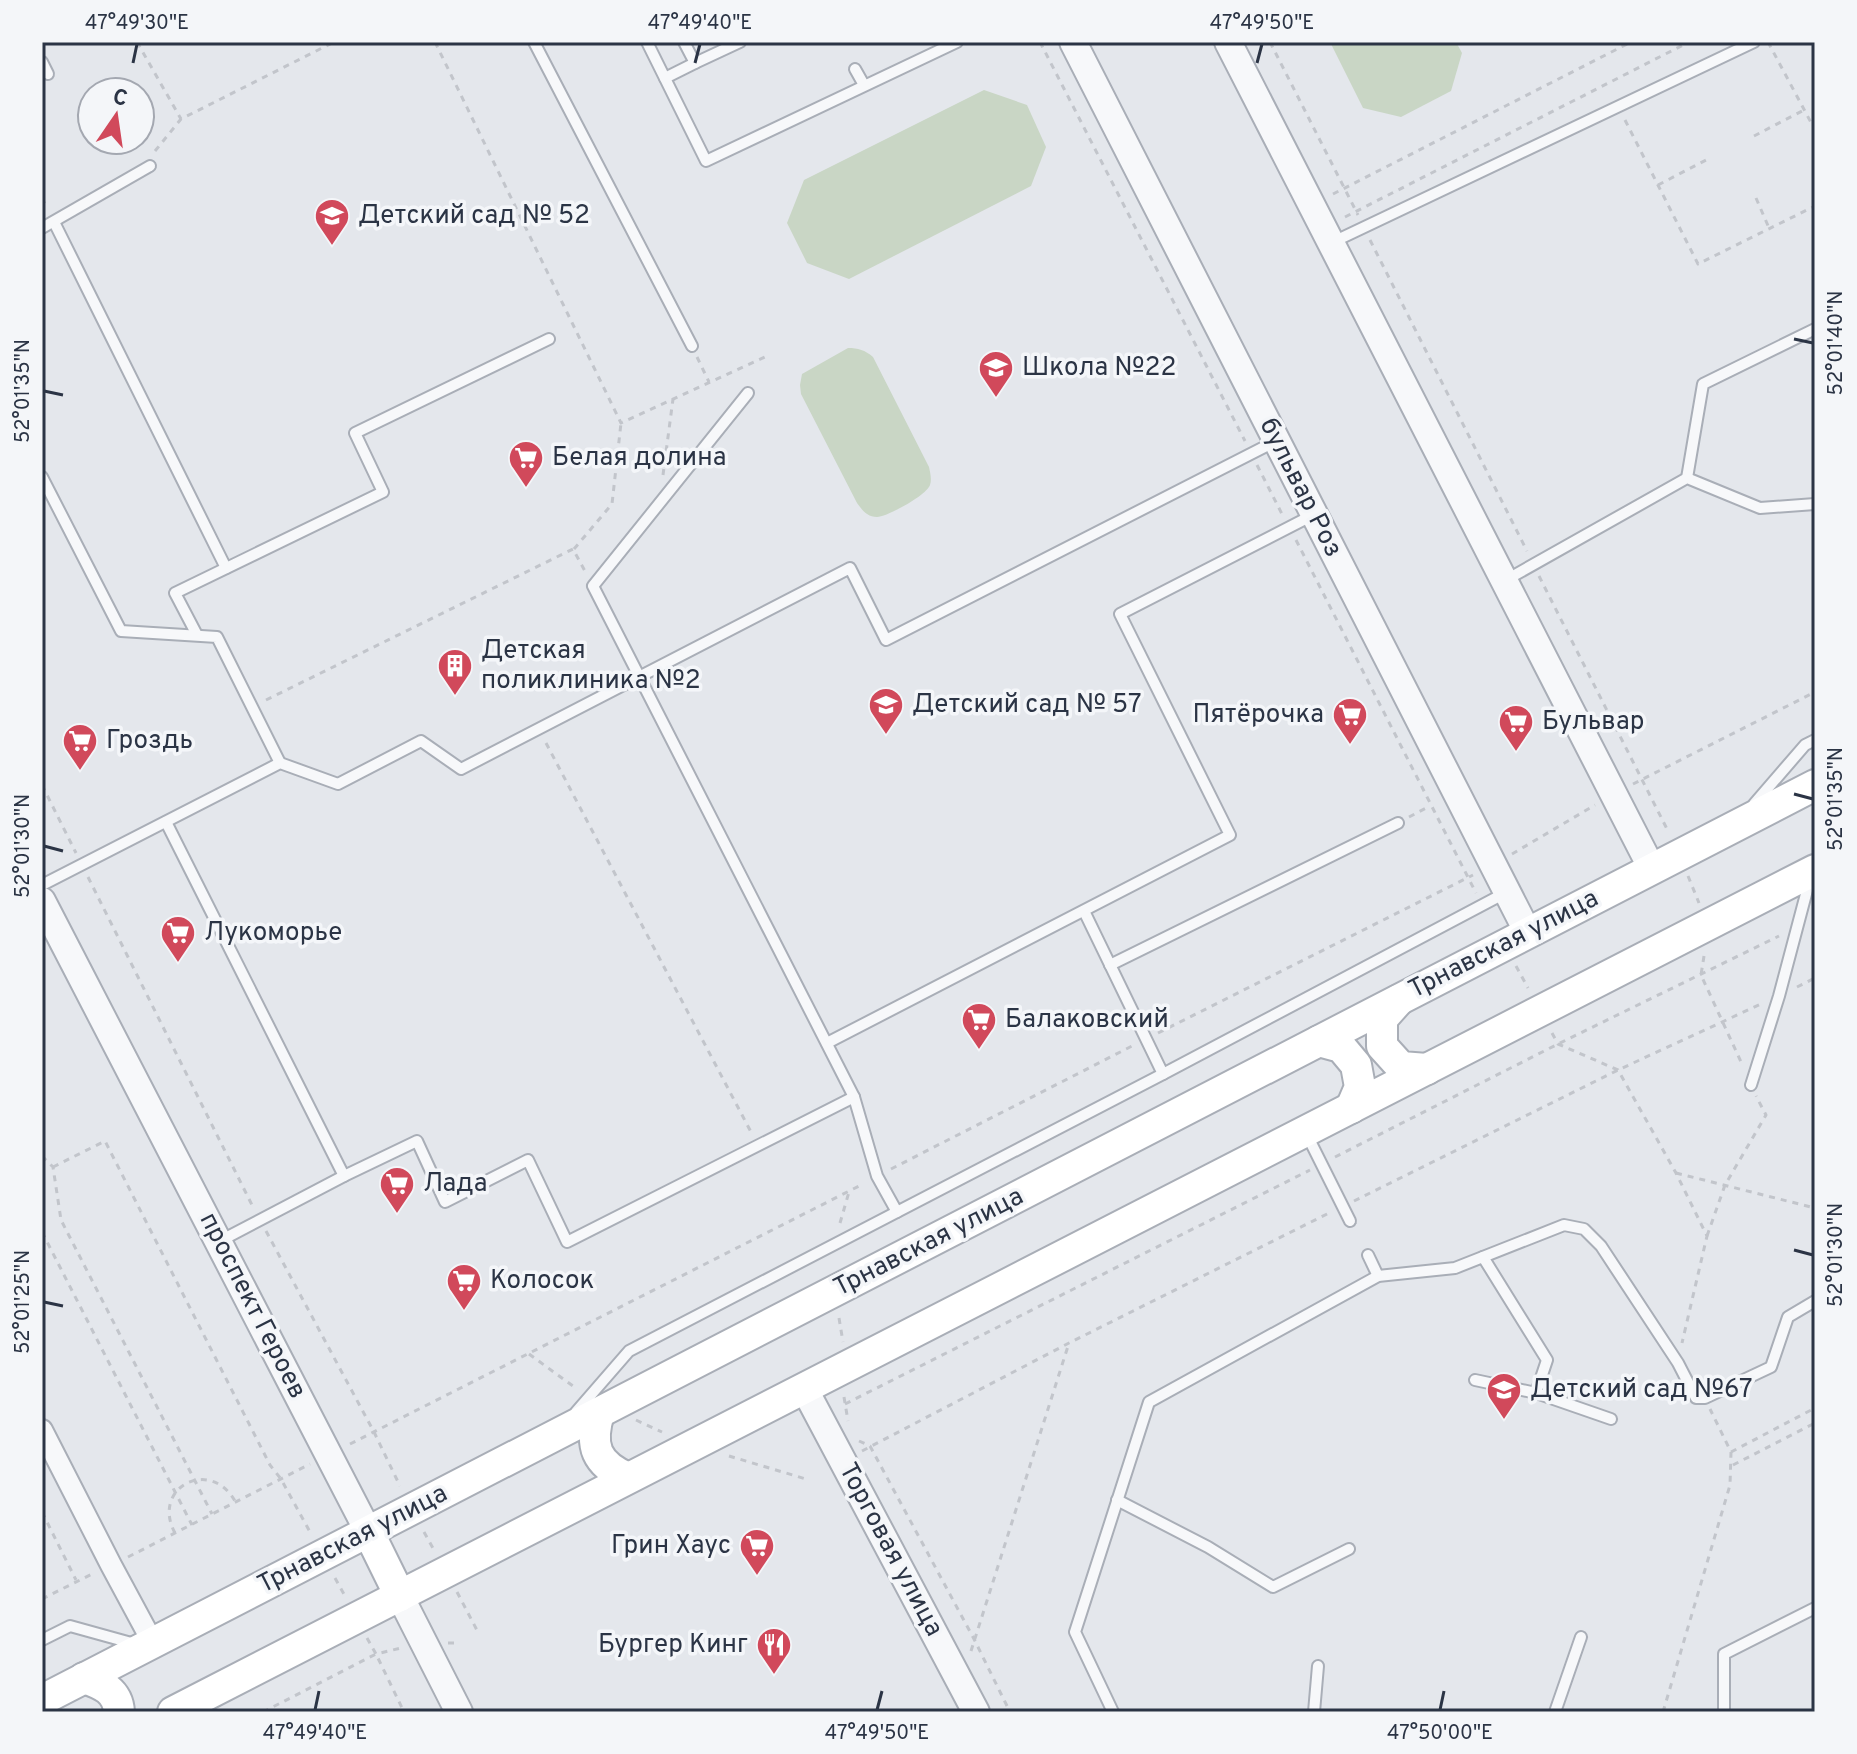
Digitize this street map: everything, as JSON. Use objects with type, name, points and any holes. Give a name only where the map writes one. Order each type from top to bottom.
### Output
[{"type":"main road","name":"Трнавская улица","points":[[42,1700],[557,1435],[599,1406],[835,1291],[1815,785]]},
{"type":"main road","points":[[173,1712],[1813,871]]},
{"type":"main road","points":[[1401,999],[1382,1019],[1382,1046],[1401,1067],[1427,1069]]},
{"type":"main road","points":[[1319,1041],[1341,1047],[1356,1065],[1360,1087],[1351,1108]]},
{"type":"main road","points":[[599,1406],[595,1428],[598,1454],[614,1472],[628,1478]]},
{"type":"main road","name":"проспект Героев","points":[[369,1533],[400,1596]]},
{"type":"main road","points":[[84,1678],[112,1692],[119,1712]]},
{"type":"street","name":"бульвар Роз","points":[[1073,42],[1494,865],[1507,892],[1516,939]]},
{"type":"street","points":[[1228,42],[1652,869]]},
{"type":"street","name":"проспект Героев","points":[[42,901],[369,1533]]},
{"type":"street","name":"Торговая улица","points":[[804,1388],[976,1712]]},
{"type":"street","points":[[42,1430],[149,1645]]},
{"type":"street","name":"проспект Героев","points":[[400,1596],[459,1712]]},
{"type":"lane","points":[[534,42],[692,346]]},
{"type":"lane","points":[[647,42],[706,161],[957,42]]},
{"type":"lane","points":[[684,42],[695,63]]},
{"type":"lane","points":[[665,78],[740,42]]},
{"type":"lane","points":[[1322,225],[1364,227],[1754,42]]},
{"type":"lane","points":[[42,62],[48,74]]},
{"type":"lane","points":[[855,69],[864,85]]},
{"type":"lane","points":[[42,228],[150,166]]},
{"type":"lane","points":[[54,222],[226,568]]},
{"type":"lane","points":[[1687,478],[1703,384],[1815,329]]},
{"type":"lane","points":[[197,635],[175,593],[383,492],[355,433],[549,339]]},
{"type":"lane","points":[[748,393],[593,586],[854,1097],[877,1176],[897,1212]]},
{"type":"lane","points":[[42,477],[121,631],[217,637],[280,763],[338,784],[421,741],[461,769],[850,568],[886,640],[1276,442]]},
{"type":"lane","points":[[1504,581],[1687,478]]},
{"type":"lane","points":[[1687,478],[1760,508],[1815,504]]},
{"type":"lane","points":[[827,1043],[1230,835],[1120,614],[1313,515]]},
{"type":"lane","points":[[1735,826],[1805,745],[1815,740]]},
{"type":"lane","points":[[42,885],[280,763]]},
{"type":"lane","points":[[166,822],[344,1176]]},
{"type":"lane","points":[[1110,965],[1398,823]]},
{"type":"lane","points":[[1751,1085],[1813,871]]},
{"type":"lane","points":[[599,1406],[629,1351],[1507,892]]},
{"type":"lane","points":[[1084,911],[1163,1074]]},
{"type":"lane","points":[[218,1242],[417,1141],[445,1202],[528,1160],[567,1242],[854,1097]]},
{"type":"lane","points":[[1306,1131],[1350,1221]]},
{"type":"lane","points":[[1113,1712],[1075,1632],[1149,1402],[1378,1276],[1455,1268],[1564,1225],[1584,1229],[1601,1246],[1678,1363],[1696,1398],[1705,1398],[1771,1367],[1788,1317],[1815,1301]]},
{"type":"lane","points":[[1368,1255],[1378,1276]]},
{"type":"lane","points":[[1483,1257],[1547,1360],[1536,1393]]},
{"type":"lane","points":[[1475,1380],[1536,1393],[1611,1419]]},
{"type":"lane","points":[[1117,1500],[1208,1547],[1273,1587],[1349,1549]]},
{"type":"lane","points":[[1724,1712],[1724,1654],[1815,1608]]},
{"type":"lane","points":[[42,1640],[70,1626],[149,1645]]},
{"type":"lane","points":[[1555,1712],[1581,1637]]},
{"type":"lane","points":[[1314,1712],[1318,1666]]},
{"type":"path","points":[[137,42],[181,119]]},
{"type":"path","points":[[150,166],[157,147],[181,119],[334,42]]},
{"type":"path","points":[[252,707],[573,549],[612,504],[621,423],[435,42]]},
{"type":"path","points":[[1040,42],[1483,906]]},
{"type":"path","points":[[1270,42],[1679,855],[1708,925],[1701,975],[1766,1115],[1725,1185],[1707,1236],[1678,1363]]},
{"type":"path","points":[[1322,225],[1344,188],[1631,42]]},
{"type":"path","points":[[1322,225],[1356,211],[1689,42]]},
{"type":"path","points":[[1768,42],[1815,130]]},
{"type":"path","points":[[1618,106],[1698,264],[1815,206]]},
{"type":"path","points":[[1754,136],[1804,110]]},
{"type":"path","points":[[1658,185],[1708,159]]},
{"type":"path","points":[[1756,198],[1769,228]]},
{"type":"path","points":[[692,346],[709,382]]},
{"type":"path","points":[[621,423],[767,356]]},
{"type":"path","points":[[660,503],[673,399]]},
{"type":"path","points":[[573,549],[593,586]]},
{"type":"path","points":[[350,1444],[1494,865],[1613,794],[1815,692]]},
{"type":"path","points":[[539,729],[758,1146]]},
{"type":"path","points":[[42,785],[260,1220],[479,1634]]},
{"type":"path","points":[[1398,823],[1432,806]]},
{"type":"path","points":[[1516,939],[1540,1011],[1558,1044],[1618,1070],[1676,1173],[1707,1236]]},
{"type":"path","points":[[870,1446],[1069,1343],[1618,1070],[1779,996]]},
{"type":"path","points":[[53,1167],[105,1141],[270,1465],[281,1479]]},
{"type":"path","points":[[42,1156],[53,1167],[61,1220],[212,1514],[311,1464]]},
{"type":"path","points":[[1676,1173],[1815,1208]]},
{"type":"path","points":[[835,1243],[849,1191]]},
{"type":"path","points":[[42,1232],[192,1525]]},
{"type":"path","points":[[835,1291],[846,1367],[843,1389],[852,1430]]},
{"type":"path","points":[[962,1685],[1069,1343]]},
{"type":"path","points":[[529,1354],[599,1406],[693,1445],[806,1479]]},
{"type":"path","points":[[1663,1712],[1730,1485],[1731,1452],[1705,1398]]},
{"type":"path","points":[[1731,1452],[1815,1408]]},
{"type":"path","points":[[1731,1466],[1815,1423]]},
{"type":"path","points":[[857,1440],[870,1446],[1010,1712]]},
{"type":"path","points":[[175,1533],[168,1515],[169,1505],[187,1483],[206,1479],[216,1481],[231,1493],[236,1503]]},
{"type":"path","points":[[42,1512],[77,1582]]},
{"type":"path","points":[[263,1712],[376,1654],[404,1712]]},
{"type":"green space","points":[[1330,42],[1456,42],[1462,53],[1451,91],[1401,117],[1363,108]]},
{"type":"green space","points":[[984,90],[1027,105],[1046,147],[1031,186],[849,279],[807,263],[787,223],[804,180]]},
{"type":"green space","points":[[848,348],[861,350],[873,357],[929,467],[930,485],[922,494],[897,510],[877,517],[863,511],[857,503],[801,394],[802,374]]},
{"type":"place","name":"Детский сад № 52","points":[[332,247]]},
{"type":"place","name":"Школа №22","points":[[996,399]]},
{"type":"place","name":"Белая долина","points":[[526,489]]},
{"type":"place","name":"Детская поликлиника №2","points":[[455,697]]},
{"type":"place","name":"Детский сад № 57","points":[[886,736]]},
{"type":"place","name":"Пятёрочка","points":[[1350,746]]},
{"type":"place","name":"Бульвар","points":[[1516,753]]},
{"type":"place","name":"Гроздь","points":[[80,772]]},
{"type":"place","name":"Лукоморье","points":[[178,964]]},
{"type":"place","name":"Балаковский","points":[[979,1051]]},
{"type":"place","name":"Лада","points":[[397,1215]]},
{"type":"place","name":"Колосок","points":[[464,1312]]},
{"type":"place","name":"Детский сад №67","points":[[1504,1421]]},
{"type":"place","name":"Грин Хаус","points":[[757,1577]]},
{"type":"place","name":"Бургер Кинг","points":[[774,1676]]}]
